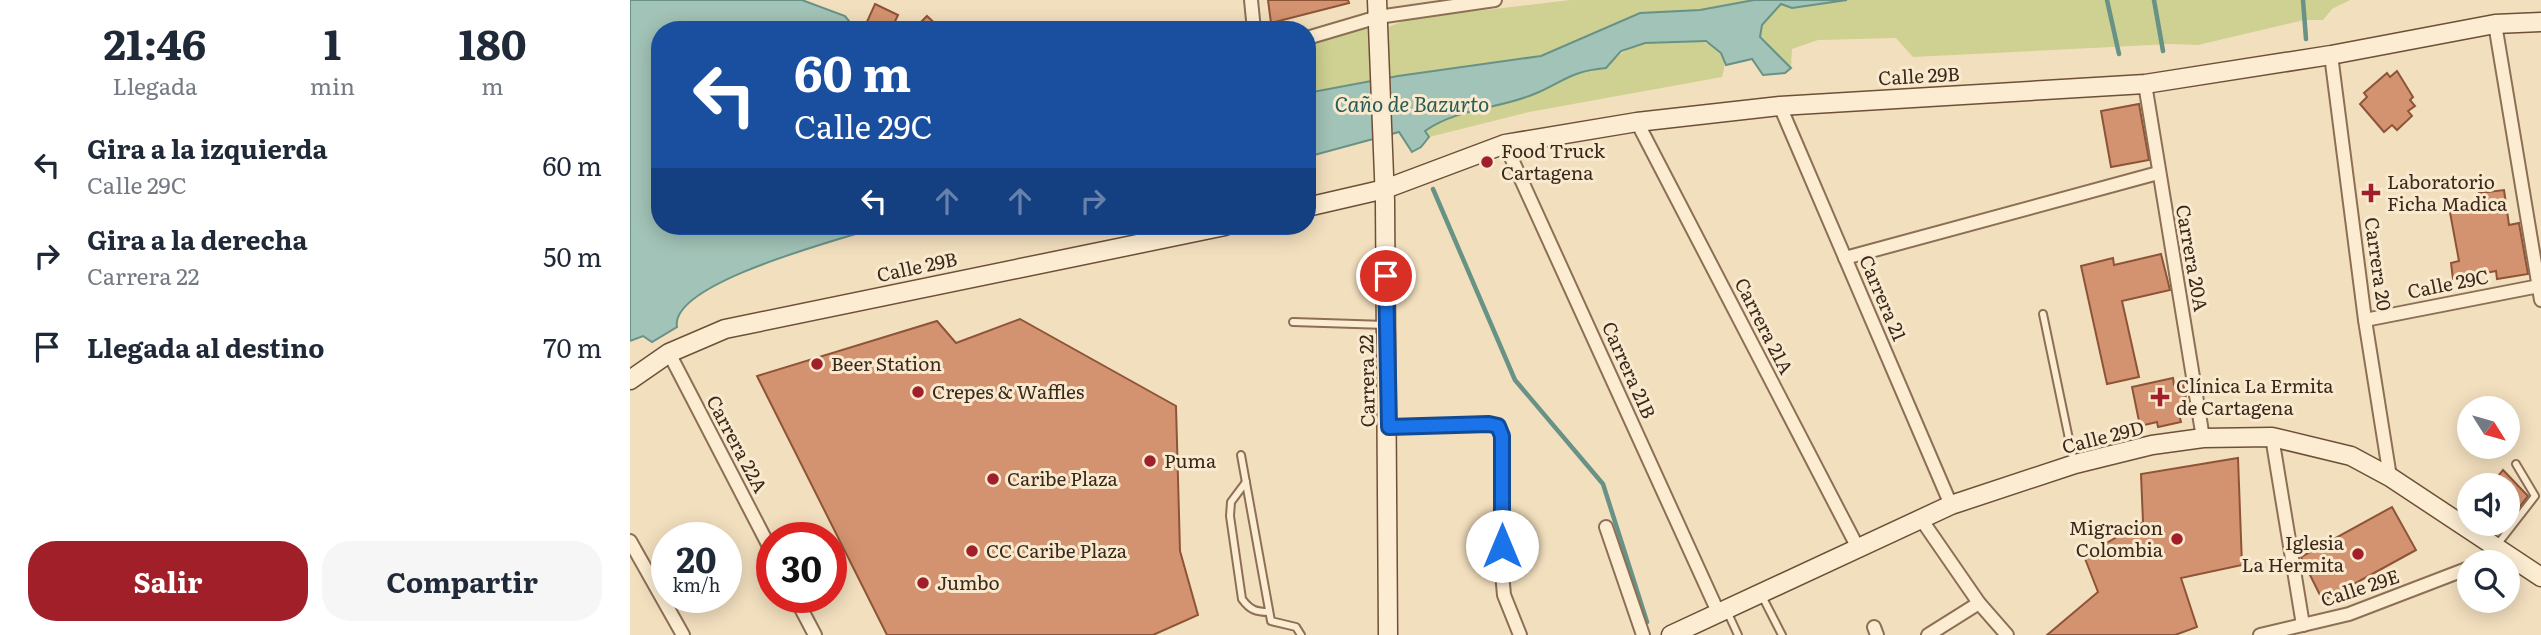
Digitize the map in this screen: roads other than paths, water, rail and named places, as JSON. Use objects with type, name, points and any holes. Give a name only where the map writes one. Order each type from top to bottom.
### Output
[{"type":"main road","name":"Carrera 22","points":[[1378,16],[1385,188],[1389,427],[1388,635]]},
{"type":"main road","name":"Calle 29B","points":[[1316,205],[1385,188],[1506,144],[1637,121],[1780,106],[2145,84],[2331,55],[2495,24],[2541,22]]},
{"type":"main road","name":"Calle 29B","points":[[630,380],[669,354],[725,330],[1182,235]]},
{"type":"main road","name":"Calle 29D","points":[[1671,635],[1951,505],[2075,464],[2152,445],[2203,438],[2272,437],[2351,456],[2390,477],[2490,550]]},
{"type":"main road","name":"Calle 29D","points":[[2520,566],[2541,577]]},
{"type":"street","points":[[1251,0],[1253,21]]},
{"type":"street","points":[[1316,35],[1378,16],[1495,0]]},
{"type":"street","points":[[2495,24],[2540,293]]},
{"type":"street","name":"Carrera 20","points":[[2331,55],[2365,320],[2390,477]]},
{"type":"street","name":"Carrera 20A","points":[[2145,84],[2203,438]]},
{"type":"street","name":"Carrera 21","points":[[1780,106],[1951,505]]},
{"type":"street","name":"Carrera 21A","points":[[1637,121],[1858,548]]},
{"type":"street","name":"Carrera 21B","points":[[1506,144],[1722,611]]},
{"type":"street","points":[[1845,258],[2158,173]]},
{"type":"street","name":"Calle 29C","points":[[2365,320],[2540,293]]},
{"type":"street","name":"Carrera 22A","points":[[669,354],[756,522]]},
{"type":"street","points":[[1389,427],[1498,426],[1502,436],[1503,584],[1520,635]]},
{"type":"street","points":[[2272,437],[2304,625]]},
{"type":"street","points":[[1921,519],[1979,603],[2007,635]]},
{"type":"street","points":[[1606,527],[1643,635]]},
{"type":"street","points":[[630,541],[683,635]]},
{"type":"street","name":"Calle 29E","points":[[2260,635],[2361,609],[2457,573]]},
{"type":"street","points":[[1928,635],[1979,603]]},
{"type":"street","points":[[801,613],[809,633]]},
{"type":"lane","points":[[2043,314],[2075,464]]},
{"type":"lane","points":[[1293,321],[1387,325]]},
{"type":"lane","points":[[1241,454],[1269,612],[1273,623],[1296,628],[1301,635]]},
{"type":"lane","points":[[2499,550],[2535,496],[2516,464]]},
{"type":"lane","points":[[1246,481],[1231,502],[1230,516],[1242,598],[1248,607],[1256,612],[1269,612]]},
{"type":"lane","points":[[1760,592],[1782,635]]},
{"type":"lane","points":[[1722,611],[1738,635]]},
{"type":"water","points":[[630,0],[802,0],[845,16],[849,21],[651,21],[651,235],[852,235],[799,251],[729,278],[701,294],[682,310],[677,327],[652,342],[643,336],[630,341]]},
{"type":"water","name":"Caño de Bazurto","points":[[1754,0],[1847,0],[1792,8],[1781,4],[1762,25],[1760,37],[1791,68],[1785,73],[1763,75],[1752,59],[1726,65],[1721,53],[1706,41],[1645,43],[1621,51],[1606,68],[1578,73],[1525,98],[1438,123],[1425,131],[1429,137],[1421,147],[1412,152],[1399,132],[1316,155],[1316,91],[1398,76],[1541,56],[1640,13],[1700,10]]},
{"type":"waterway","points":[[2107,0],[2119,54]]},
{"type":"waterway","points":[[2154,0],[2163,51]]},
{"type":"waterway","points":[[2303,0],[2306,39]]},
{"type":"waterway","points":[[1433,189],[1515,380],[1603,484],[1647,622]]},
{"type":"place","name":"Food Truck Cartagena","points":[[1487,162]]},
{"type":"place","name":"Laboratorio Ficha Madica","points":[[2371,193]]},
{"type":"place","name":"Beer Station","points":[[817,364]]},
{"type":"place","name":"Crepes & Waffles","points":[[918,392]]},
{"type":"place","name":"Clínica La Ermita de Cartagena","points":[[2160,397]]},
{"type":"place","name":"Puma","points":[[1150,461]]},
{"type":"place","name":"Caribe Plaza","points":[[993,479]]},
{"type":"place","name":"Migracion Colombia","points":[[2177,539]]},
{"type":"place","name":"CC Caribe Plaza","points":[[972,551]]},
{"type":"place","name":"Iglesia La Hermita","points":[[2358,554]]},
{"type":"place","name":"Jumbo","points":[[923,583]]}]
